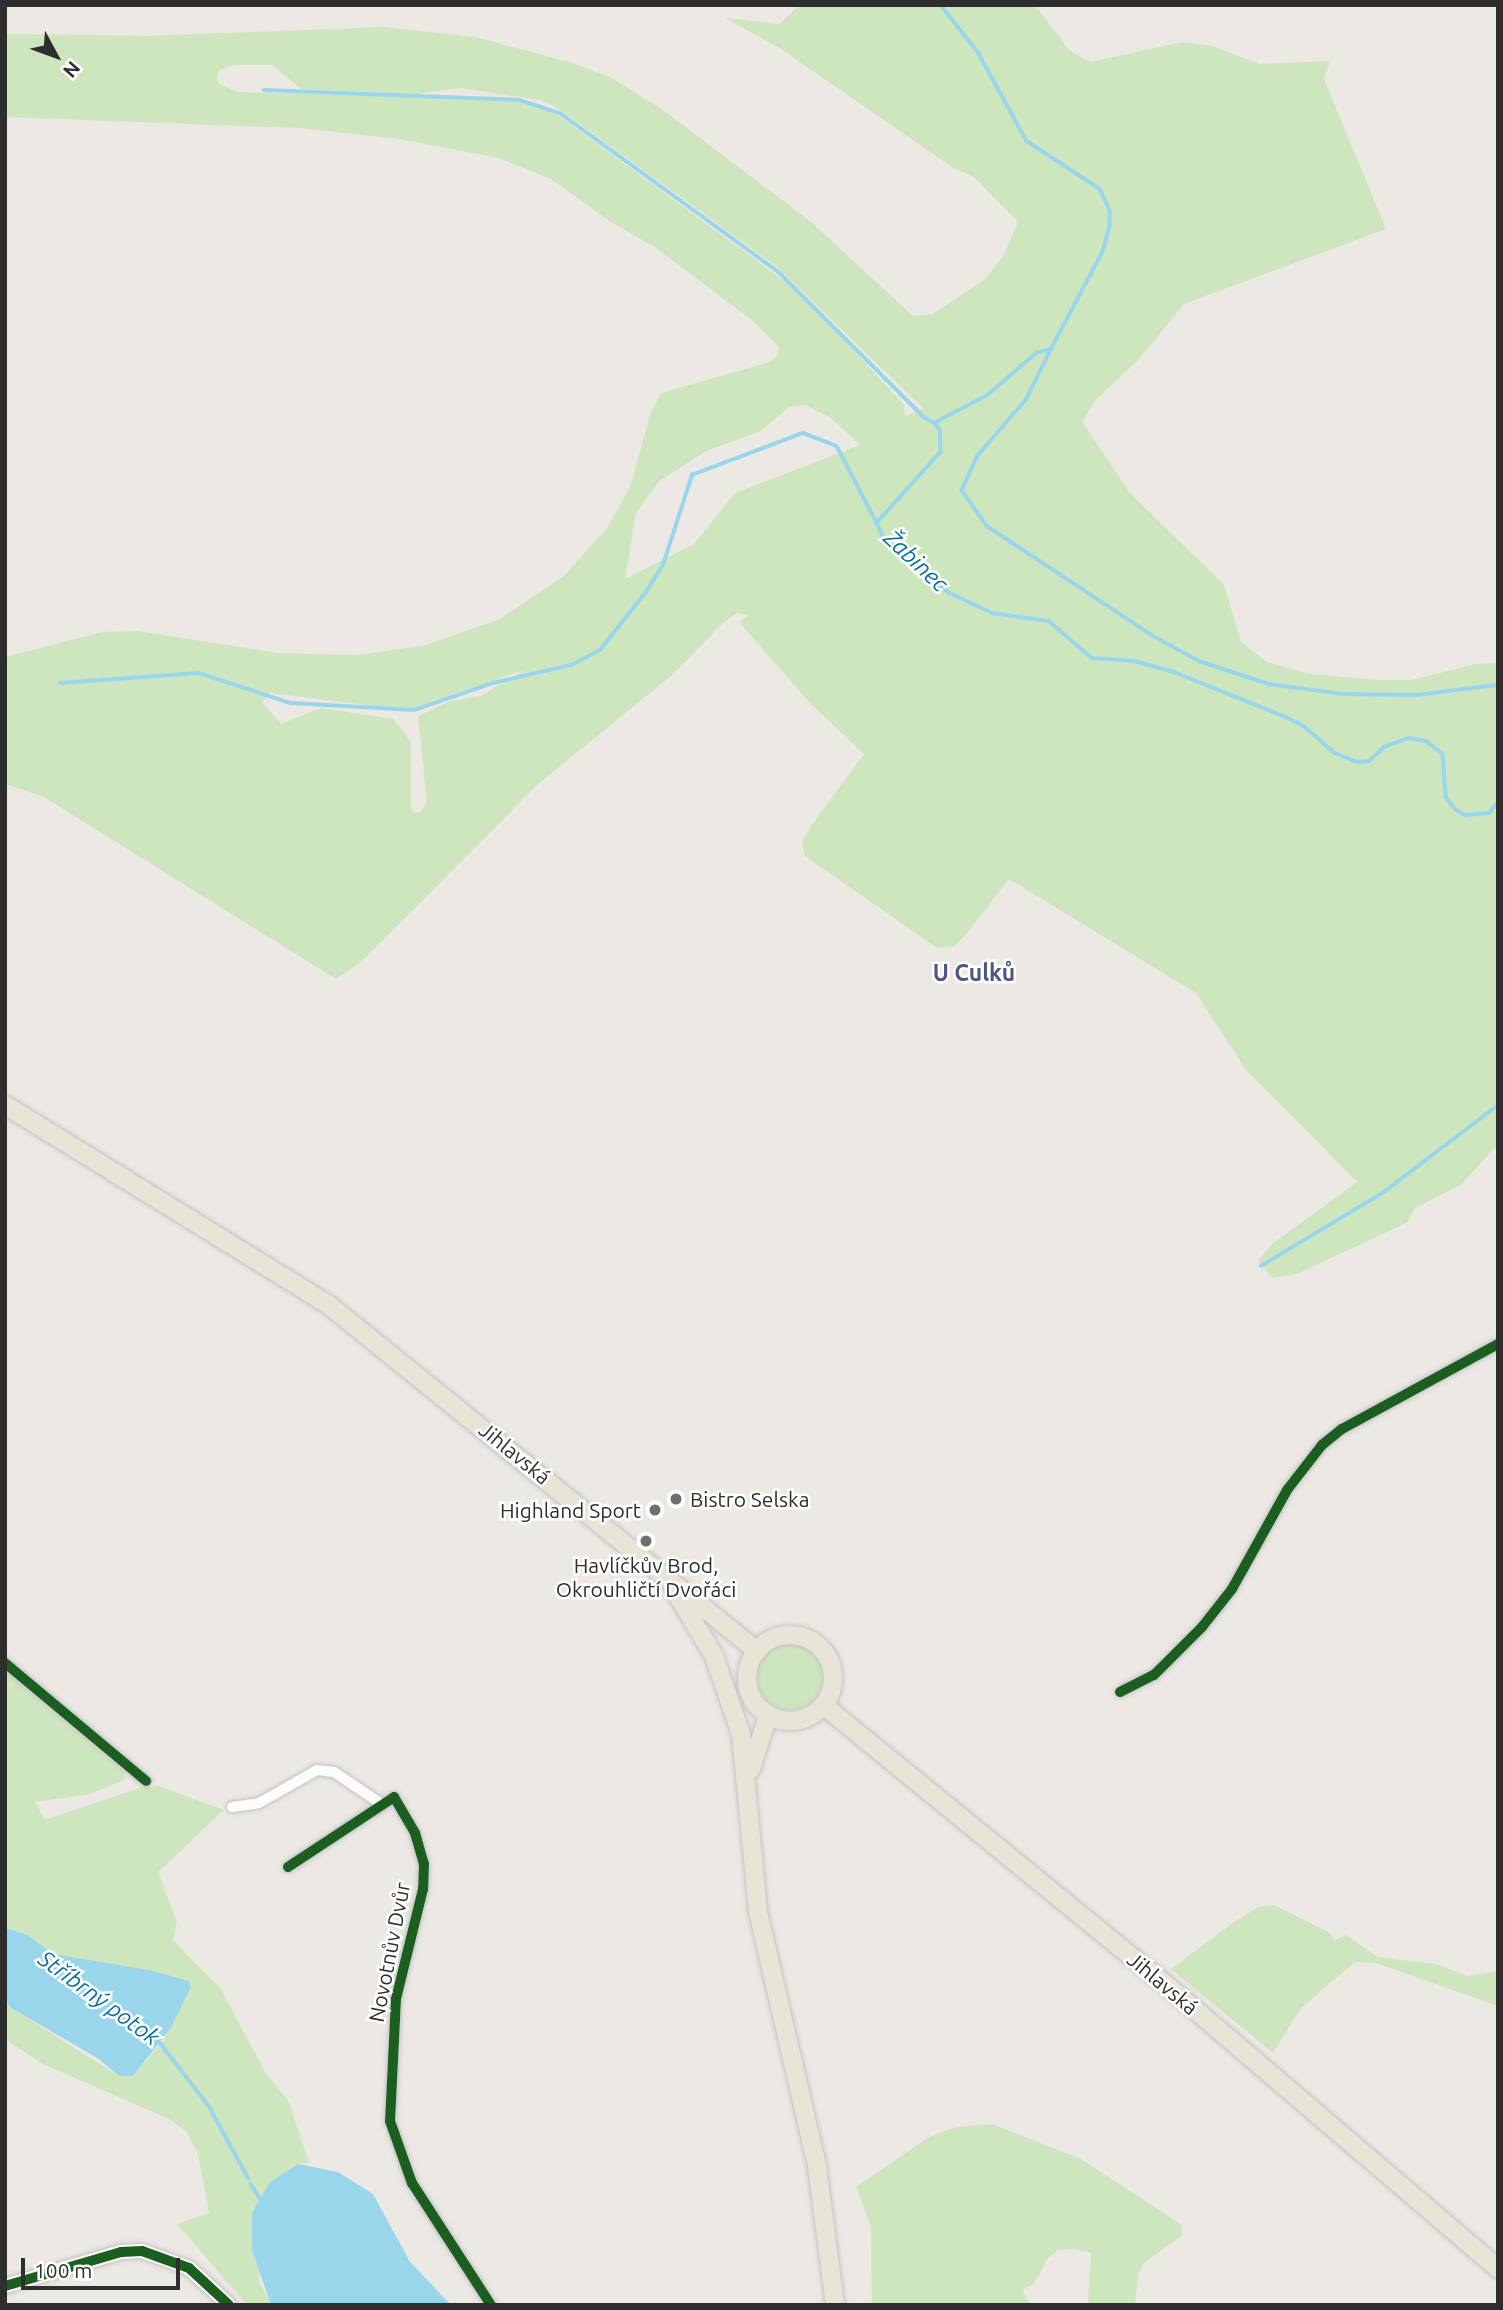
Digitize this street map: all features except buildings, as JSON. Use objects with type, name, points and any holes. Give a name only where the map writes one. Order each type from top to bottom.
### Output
[{"type":"main road","name":"Jihlavská","points":[[5,1105],[299,1284],[435,1389],[757,1651]]},
{"type":"main road","points":[[649,1562],[693,1617],[723,1676],[741,1734],[758,1912],[817,2166],[835,2305]]},
{"type":"main road","points":[[790,1635],[817,1645],[832,1670],[832,1685],[823,1705],[797,1720],[768,1715],[748,1690],[747,1673],[757,1651],[775,1638],[790,1635]]},
{"type":"main road","name":"Jihlavská","points":[[823,1705],[1152,1973],[1498,2268]]},
{"type":"main road","points":[[747,1793],[768,1715]]},
{"type":"street","points":[[1119,1692],[1154,1675],[1202,1627],[1232,1589],[1287,1490],[1322,1445],[1342,1429],[1498,1343]]},
{"type":"street","points":[[5,1663],[146,1781]]},
{"type":"street","name":"Novotnův Dvůr","points":[[232,1807],[259,1803],[317,1770],[334,1772],[380,1802],[394,1797],[415,1833],[424,1864],[423,1889],[401,1965],[391,2042],[389,2098],[395,2144],[412,2183],[491,2305]]},
{"type":"street","points":[[288,1867],[380,1802]]},
{"type":"street","points":[[5,2286],[121,2252],[142,2251],[189,2268],[229,2305]]},
{"type":"green space","points":[[800,5],[1035,5],[1069,50],[1090,62],[1183,42],[1212,46],[1259,64],[1330,61],[1324,79],[1386,229],[1184,304],[1138,360],[1094,402],[1082,422],[1130,493],[1224,585],[1241,642],[1267,662],[1309,674],[1379,680],[1412,680],[1475,664],[1498,663],[1498,1144],[1462,1184],[1414,1209],[1408,1222],[1297,1274],[1272,1278],[1258,1261],[1272,1244],[1357,1182],[1246,1070],[1196,993],[1009,879],[963,938],[953,947],[937,948],[805,856],[802,843],[811,826],[864,754],[809,702],[739,622],[749,615],[737,613],[724,622],[672,675],[537,785],[360,963],[336,979],[44,797],[5,784],[5,657],[102,632],[138,631],[278,653],[359,655],[426,645],[500,619],[564,576],[607,528],[630,487],[651,412],[661,393],[770,362],[778,355],[778,346],[753,321],[656,248],[611,222],[551,179],[499,158],[399,139],[299,128],[5,117],[5,34],[147,36],[384,27],[475,37],[569,62],[610,77],[663,110],[810,221],[913,316],[933,314],[984,280],[1003,257],[1018,222],[974,177],[952,167],[778,47],[725,18],[779,24]],"holes":[[[233,65],[272,65],[301,89],[416,94],[460,88],[541,100],[559,109],[777,267],[923,408],[905,417],[904,405],[801,293],[547,107],[529,102],[436,97],[238,92],[219,84],[217,78],[219,70]],[[805,405],[831,418],[860,445],[735,493],[694,544],[625,579],[636,513],[659,481],[706,451],[761,431],[789,407]],[[524,670],[481,696],[450,701],[418,716],[427,801],[421,812],[414,813],[411,807],[411,742],[394,719],[321,708],[281,724],[262,702],[270,693],[406,710]]]},
{"type":"green space","points":[[796,1644],[814,1653],[821,1664],[821,1690],[814,1701],[803,1708],[784,1710],[766,1701],[759,1690],[757,1671],[766,1653],[777,1646]]},
{"type":"green space","points":[[5,1671],[125,1772],[124,1780],[90,1794],[35,1802],[45,1820],[139,1788],[158,1786],[224,1810],[158,1872],[177,1922],[173,1940],[221,1989],[266,2074],[289,2102],[309,2163],[298,2164],[270,2182],[259,2281],[271,2305],[247,2305],[177,2224],[209,2213],[198,2154],[186,2131],[169,2119],[43,2064],[5,2039],[5,1999],[11,2008],[119,2076],[133,2076],[163,2041],[191,1987],[149,1970],[52,1954],[28,1935],[5,1928]]},
{"type":"green space","points":[[1274,1905],[1330,1933],[1334,1941],[1346,1935],[1378,1957],[1436,1964],[1467,1976],[1498,1971],[1498,2006],[1376,1963],[1355,1962],[1301,2008],[1273,2053],[1171,1969],[1258,1907]]},
{"type":"green space","points":[[992,2124],[1081,2159],[1182,2225],[1181,2236],[1144,2263],[1138,2275],[1135,2305],[1088,2305],[1091,2253],[1074,2249],[1058,2250],[1047,2259],[1034,2284],[1022,2289],[1031,2305],[872,2305],[871,2227],[856,2187],[929,2137],[956,2127]]},
{"type":"water","points":[[5,1928],[28,1935],[53,1954],[149,1970],[189,1981],[191,1987],[170,2029],[133,2076],[119,2076],[99,2059],[11,2008],[5,1999]]},
{"type":"water","points":[[298,2164],[338,2172],[373,2194],[410,2262],[451,2305],[271,2305],[252,2250],[252,2213],[270,2182]]},
{"type":"waterway","name":"Žabinec","points":[[941,5],[978,52],[1027,141],[1100,189],[1110,210],[1110,226],[1103,252],[1051,350],[1037,353],[987,396],[935,423],[940,430],[941,452],[877,523],[884,538],[948,592],[992,613],[1049,621],[1092,658],[1135,661],[1174,672],[1286,717],[1304,726],[1335,753],[1357,762],[1369,761],[1384,747],[1409,738],[1426,741],[1443,754],[1446,797],[1456,810],[1466,815],[1489,813],[1498,802]]},
{"type":"waterway","points":[[264,90],[519,100],[560,113],[779,272],[924,417],[935,423]]},
{"type":"waterway","points":[[1051,350],[1027,399],[978,456],[962,490],[987,526],[1150,634],[1199,661],[1269,684],[1343,694],[1416,695],[1498,685]]},
{"type":"waterway","points":[[60,683],[199,673],[291,703],[414,710],[493,683],[571,665],[600,650],[646,592],[663,565],[692,475],[803,433],[837,446],[877,523]]},
{"type":"waterway","points":[[1261,1266],[1384,1192],[1498,1105]]},
{"type":"waterway","name":"Stříbrný potok","points":[[158,2040],[209,2106],[249,2179]]},
{"type":"waterway","name":"Stříbrný potok","points":[[251,2184],[261,2200]]},
{"type":"cycle path","points":[[1120,1692],[1154,1675],[1202,1627],[1232,1589],[1287,1490],[1322,1445],[1342,1429],[1498,1344]]},
{"type":"cycle path","points":[[5,1663],[146,1781]]},
{"type":"cycle path","points":[[288,1867],[394,1797],[415,1833],[424,1864],[423,1889],[396,1999],[390,2121],[412,2183],[491,2305]]},
{"type":"cycle path","points":[[5,2286],[121,2252],[142,2251],[189,2268],[229,2305]]},
{"type":"place","name":"Bistro Selska","points":[[676,1499]]},
{"type":"place","name":"Highland Sport","points":[[655,1510]]},
{"type":"place","name":"Havlíčkův Brod, Okrouhličtí Dvořáci","points":[[646,1541]]},
{"type":"district","name":"U Culků","points":[[974,973]]}]
